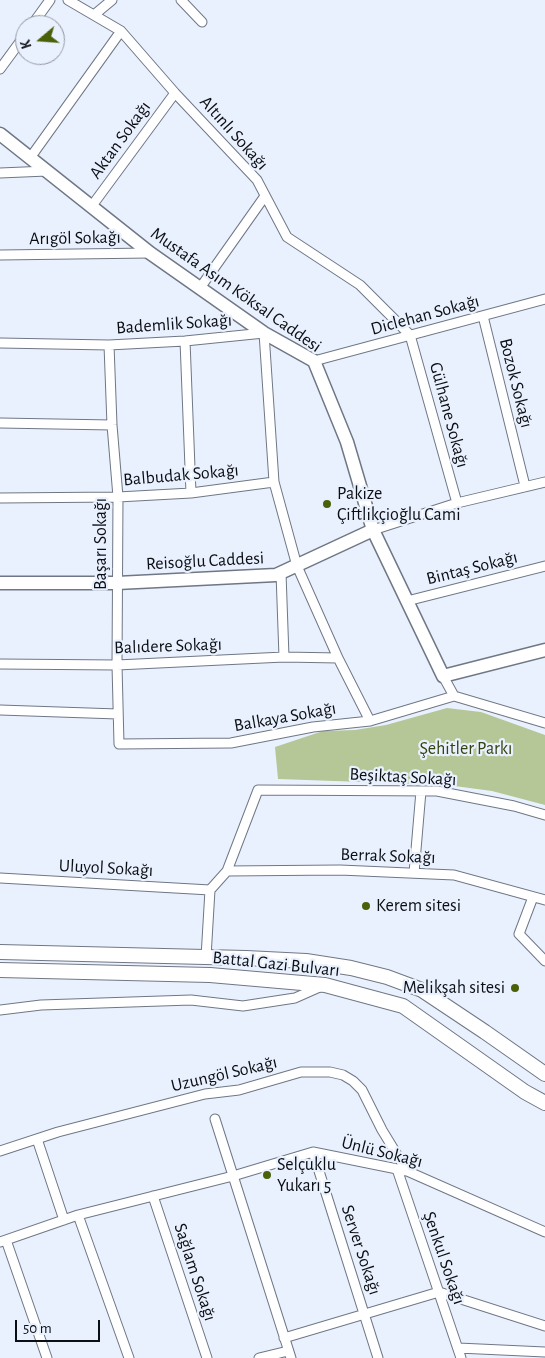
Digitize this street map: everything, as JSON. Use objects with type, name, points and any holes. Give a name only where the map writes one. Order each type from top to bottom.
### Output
[{"type":"main road","name":"Battal Gazi Bulvarı","points":[[0,952],[306,961],[351,968],[387,977],[422,990],[544,1072]]},
{"type":"main road","name":"Battal Gazi Bulvarı","points":[[0,970],[210,975],[325,985],[403,1006],[525,1092],[545,1103]]},
{"type":"street","points":[[39,15],[50,0]]},
{"type":"street","name":"Altınlı Sokağı","points":[[68,0],[121,31],[175,93],[257,180],[287,237],[360,285],[410,336]]},
{"type":"street","points":[[94,15],[112,0]]},
{"type":"street","points":[[181,0],[202,22]]},
{"type":"street","points":[[30,158],[121,31]]},
{"type":"street","points":[[0,69],[15,49]]},
{"type":"street","name":"Aktan Sokağı","points":[[91,207],[175,93]]},
{"type":"street","name":"Mustafa Asım Köksal Caddesi","points":[[0,134],[150,253],[264,333],[314,361],[347,442],[373,530],[443,676]]},
{"type":"street","points":[[0,173],[46,171]]},
{"type":"street","points":[[200,288],[265,196]]},
{"type":"street","name":"Arıgöl Sokağı","points":[[0,255],[150,253]]},
{"type":"street","name":"Diclehan Sokağı","points":[[314,361],[545,299]]},
{"type":"street","name":"Bozok Sokağı","points":[[483,316],[525,486]]},
{"type":"street","points":[[264,333],[274,482],[297,566],[338,658],[370,720]]},
{"type":"street","name":"Bademlik Sokağı","points":[[0,343],[109,345],[185,341],[264,333]]},
{"type":"street","name":"Gülhane Sokağı","points":[[410,336],[457,503]]},
{"type":"street","points":[[185,341],[191,493]]},
{"type":"street","name":"Başarı Sokağı","points":[[109,345],[112,425],[118,497],[118,744]]},
{"type":"street","points":[[0,423],[112,425]]},
{"type":"street","name":"Balbudak Sokağı","points":[[0,498],[118,497],[191,493],[274,482]]},
{"type":"street","name":"Reisoğlu Caddesi","points":[[0,583],[117,584],[276,575],[373,530],[457,503],[545,482]]},
{"type":"street","name":"Bintaş Sokağı","points":[[407,601],[545,566]]},
{"type":"street","points":[[281,572],[284,657]]},
{"type":"street","points":[[545,650],[443,676],[454,696],[545,723]]},
{"type":"street","name":"Balıdere Sokağı","points":[[0,664],[117,665],[284,657],[338,658]]},
{"type":"street","name":"Balkaya Sokağı","points":[[118,744],[231,743],[313,727],[370,720],[454,696]]},
{"type":"street","points":[[0,710],[118,714]]},
{"type":"street","name":"Beşiktaş Sokağı","points":[[227,871],[258,790],[437,791],[514,806],[545,815]]},
{"type":"street","points":[[414,873],[421,791]]},
{"type":"street","name":"Berrak Sokağı","points":[[227,871],[340,870],[454,875],[545,900]]},
{"type":"street","points":[[206,957],[210,890],[227,871]]},
{"type":"street","name":"Uluyol Sokağı","points":[[0,878],[210,890]]},
{"type":"street","points":[[532,897],[518,934],[545,961]]},
{"type":"street","points":[[0,1010],[41,1005],[190,1000],[243,1006],[295,998],[325,985]]},
{"type":"street","name":"Uzungöl Sokağı","points":[[0,1151],[66,1130],[205,1094],[239,1090],[301,1072],[330,1072],[343,1075],[362,1090],[382,1130],[408,1171]]},
{"type":"street","points":[[215,1119],[290,1355],[259,1358]]},
{"type":"street","points":[[37,1139],[64,1220]]},
{"type":"street","name":"Ünlü Sokağı","points":[[3,1241],[78,1215],[233,1176],[313,1152],[408,1171],[545,1232]]},
{"type":"street","name":"Server Sokağı","points":[[313,1152],[378,1358]]},
{"type":"street","name":"Şenkul Sokağı","points":[[397,1169],[461,1358]]},
{"type":"street","name":"Sağlam Sokağı","points":[[154,1196],[206,1358]]},
{"type":"street","points":[[78,1215],[129,1358]]},
{"type":"street","points":[[3,1241],[47,1358]]},
{"type":"street","points":[[284,1338],[439,1292],[545,1326]]},
{"type":"street","points":[[458,1348],[545,1352]]},
{"type":"green space","name":"Şehitler Parkı","points":[[447,708],[481,712],[545,735],[545,805],[492,791],[447,785],[278,779],[275,747],[323,731],[355,730],[386,725]]},
{"type":"place","name":"Pakize Çiftlikçioğlu Cami","points":[[327,504]]},
{"type":"place","name":"Kerem sitesi","points":[[366,906]]},
{"type":"place","name":"Melikşah sitesi","points":[[515,988]]},
{"type":"place","name":"Selçuklu Yukarı 5","points":[[267,1175]]}]
